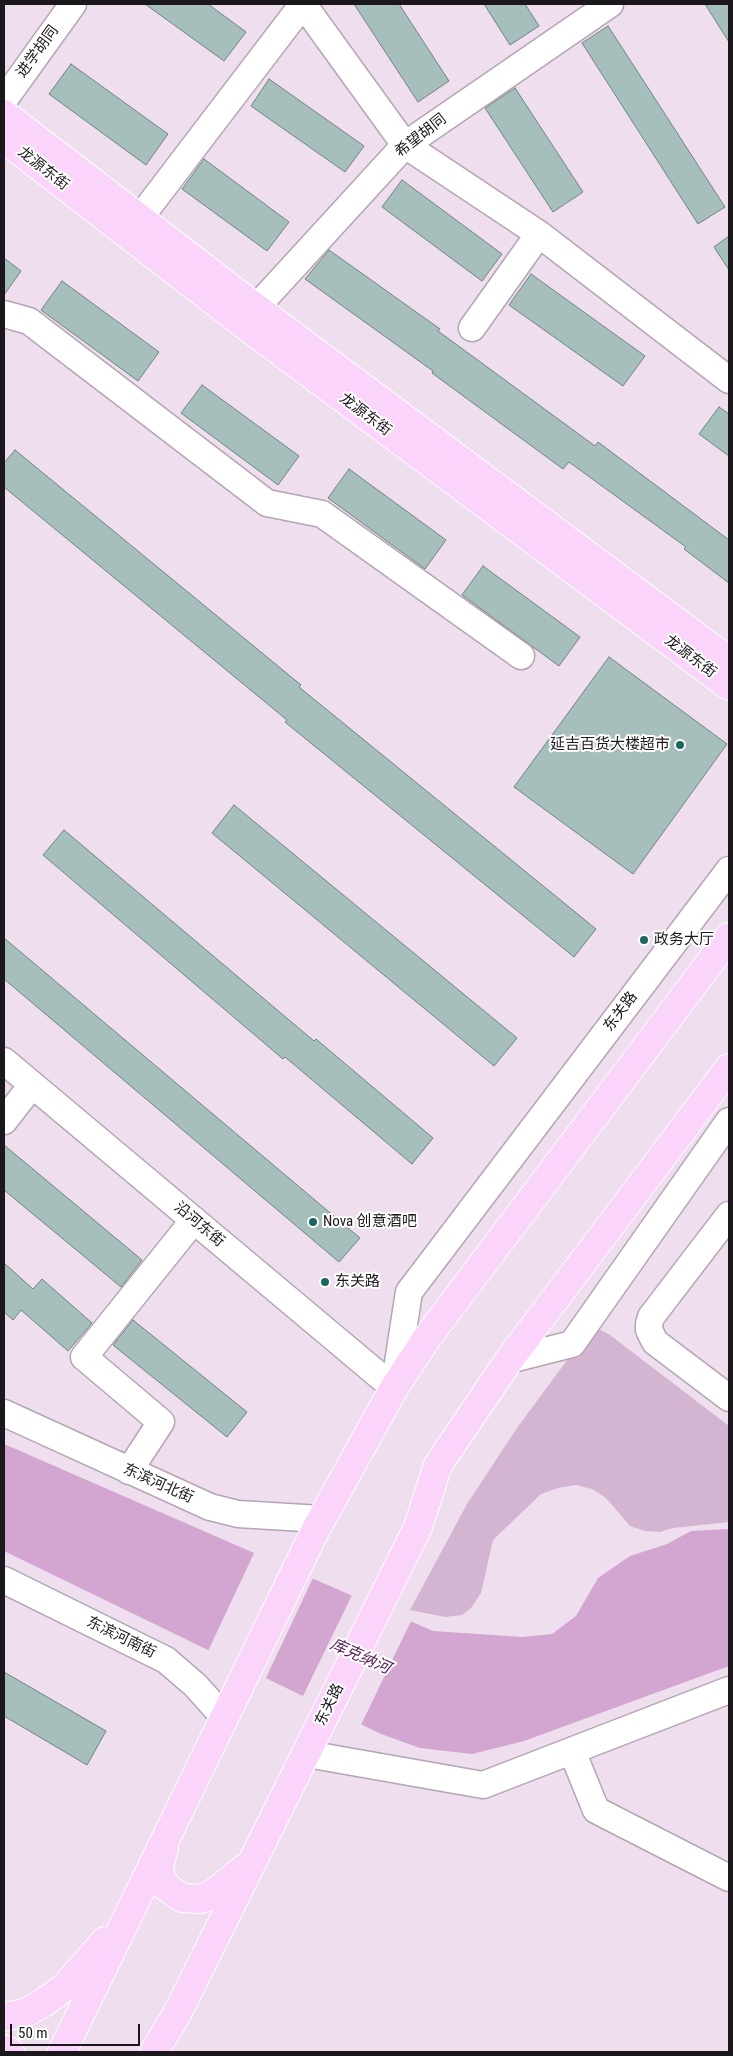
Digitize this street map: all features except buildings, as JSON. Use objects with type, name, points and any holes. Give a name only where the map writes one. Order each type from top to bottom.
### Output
[{"type":"main road","name":"龙源东街","points":[[4,114],[139,218],[248,315],[729,686]]},
{"type":"main road","name":"龙源东街","points":[[4,139],[729,661]]},
{"type":"main road","name":"东关路","points":[[62,2052],[318,1525],[394,1388],[427,1338],[729,936]]},
{"type":"main road","points":[[692,985],[707,971],[717,966],[729,964]]},
{"type":"main road","name":"东关路","points":[[154,2052],[178,2012],[418,1527],[438,1465],[509,1360],[729,1068]]},
{"type":"main road","points":[[168,1832],[159,1866],[161,1876],[173,1893],[182,1898],[191,1900],[210,1896],[252,1863]]},
{"type":"main road","points":[[4,2017],[25,2013],[65,1987],[128,1916]]},
{"type":"main road","points":[[178,2012],[178,2052]]},
{"type":"main road","points":[[4,2049],[10,2052]]},
{"type":"street","name":"进学胡同","points":[[4,100],[73,4]]},
{"type":"street","points":[[139,218],[303,4],[405,145],[540,234],[729,380]]},
{"type":"street","name":"希望胡同","points":[[248,315],[405,145],[610,4]]},
{"type":"street","points":[[472,328],[540,234]]},
{"type":"street","points":[[4,314],[29,321],[266,503],[322,514],[521,656]]},
{"type":"street","name":"东关路","points":[[394,1388],[409,1292],[729,870]]},
{"type":"street","name":"沿河东街","points":[[4,1061],[394,1388]]},
{"type":"street","points":[[4,1120],[32,1085]]},
{"type":"street","points":[[509,1360],[572,1344],[729,1121]]},
{"type":"street","points":[[729,1215],[651,1317],[649,1324],[649,1330],[654,1342],[729,1398]]},
{"type":"street","points":[[129,1472],[161,1422],[84,1357],[194,1220]]},
{"type":"street","name":"东滨河北街","points":[[4,1413],[129,1472],[210,1507],[238,1514],[318,1525]]},
{"type":"street","name":"东滨河南街","points":[[4,1580],[166,1660],[195,1685],[228,1707]]},
{"type":"street","points":[[307,1754],[482,1785],[729,1690]]},
{"type":"street","points":[[572,1751],[596,1810],[729,1878]]},
{"type":"shaded area","points":[[597,1328],[610,1335],[729,1426],[729,1522],[673,1528],[660,1532],[645,1531],[630,1526],[606,1498],[592,1489],[576,1485],[558,1488],[541,1494],[493,1540],[481,1593],[471,1608],[462,1615],[445,1617],[410,1610],[467,1504],[517,1428],[579,1344]]},
{"type":"water","name":"库克纳河","points":[[4,1444],[433,1631],[522,1637],[552,1634],[576,1616],[598,1578],[630,1556],[667,1544],[691,1531],[729,1529],[729,1666],[524,1741],[472,1754],[420,1748],[381,1734],[4,1551]]},
{"type":"pier","points":[[255,1551],[314,1576],[265,1680],[208,1651]]},
{"type":"pier","points":[[353,1593],[412,1619],[360,1727],[302,1698]]},
{"type":"place","name":"延吉百货大楼超市","points":[[680,745]]},
{"type":"place","name":"政务大厅","points":[[644,940]]},
{"type":"place","name":"Nova 创意酒吧","points":[[313,1222]]},
{"type":"place","name":"东关路","points":[[325,1282]]}]
